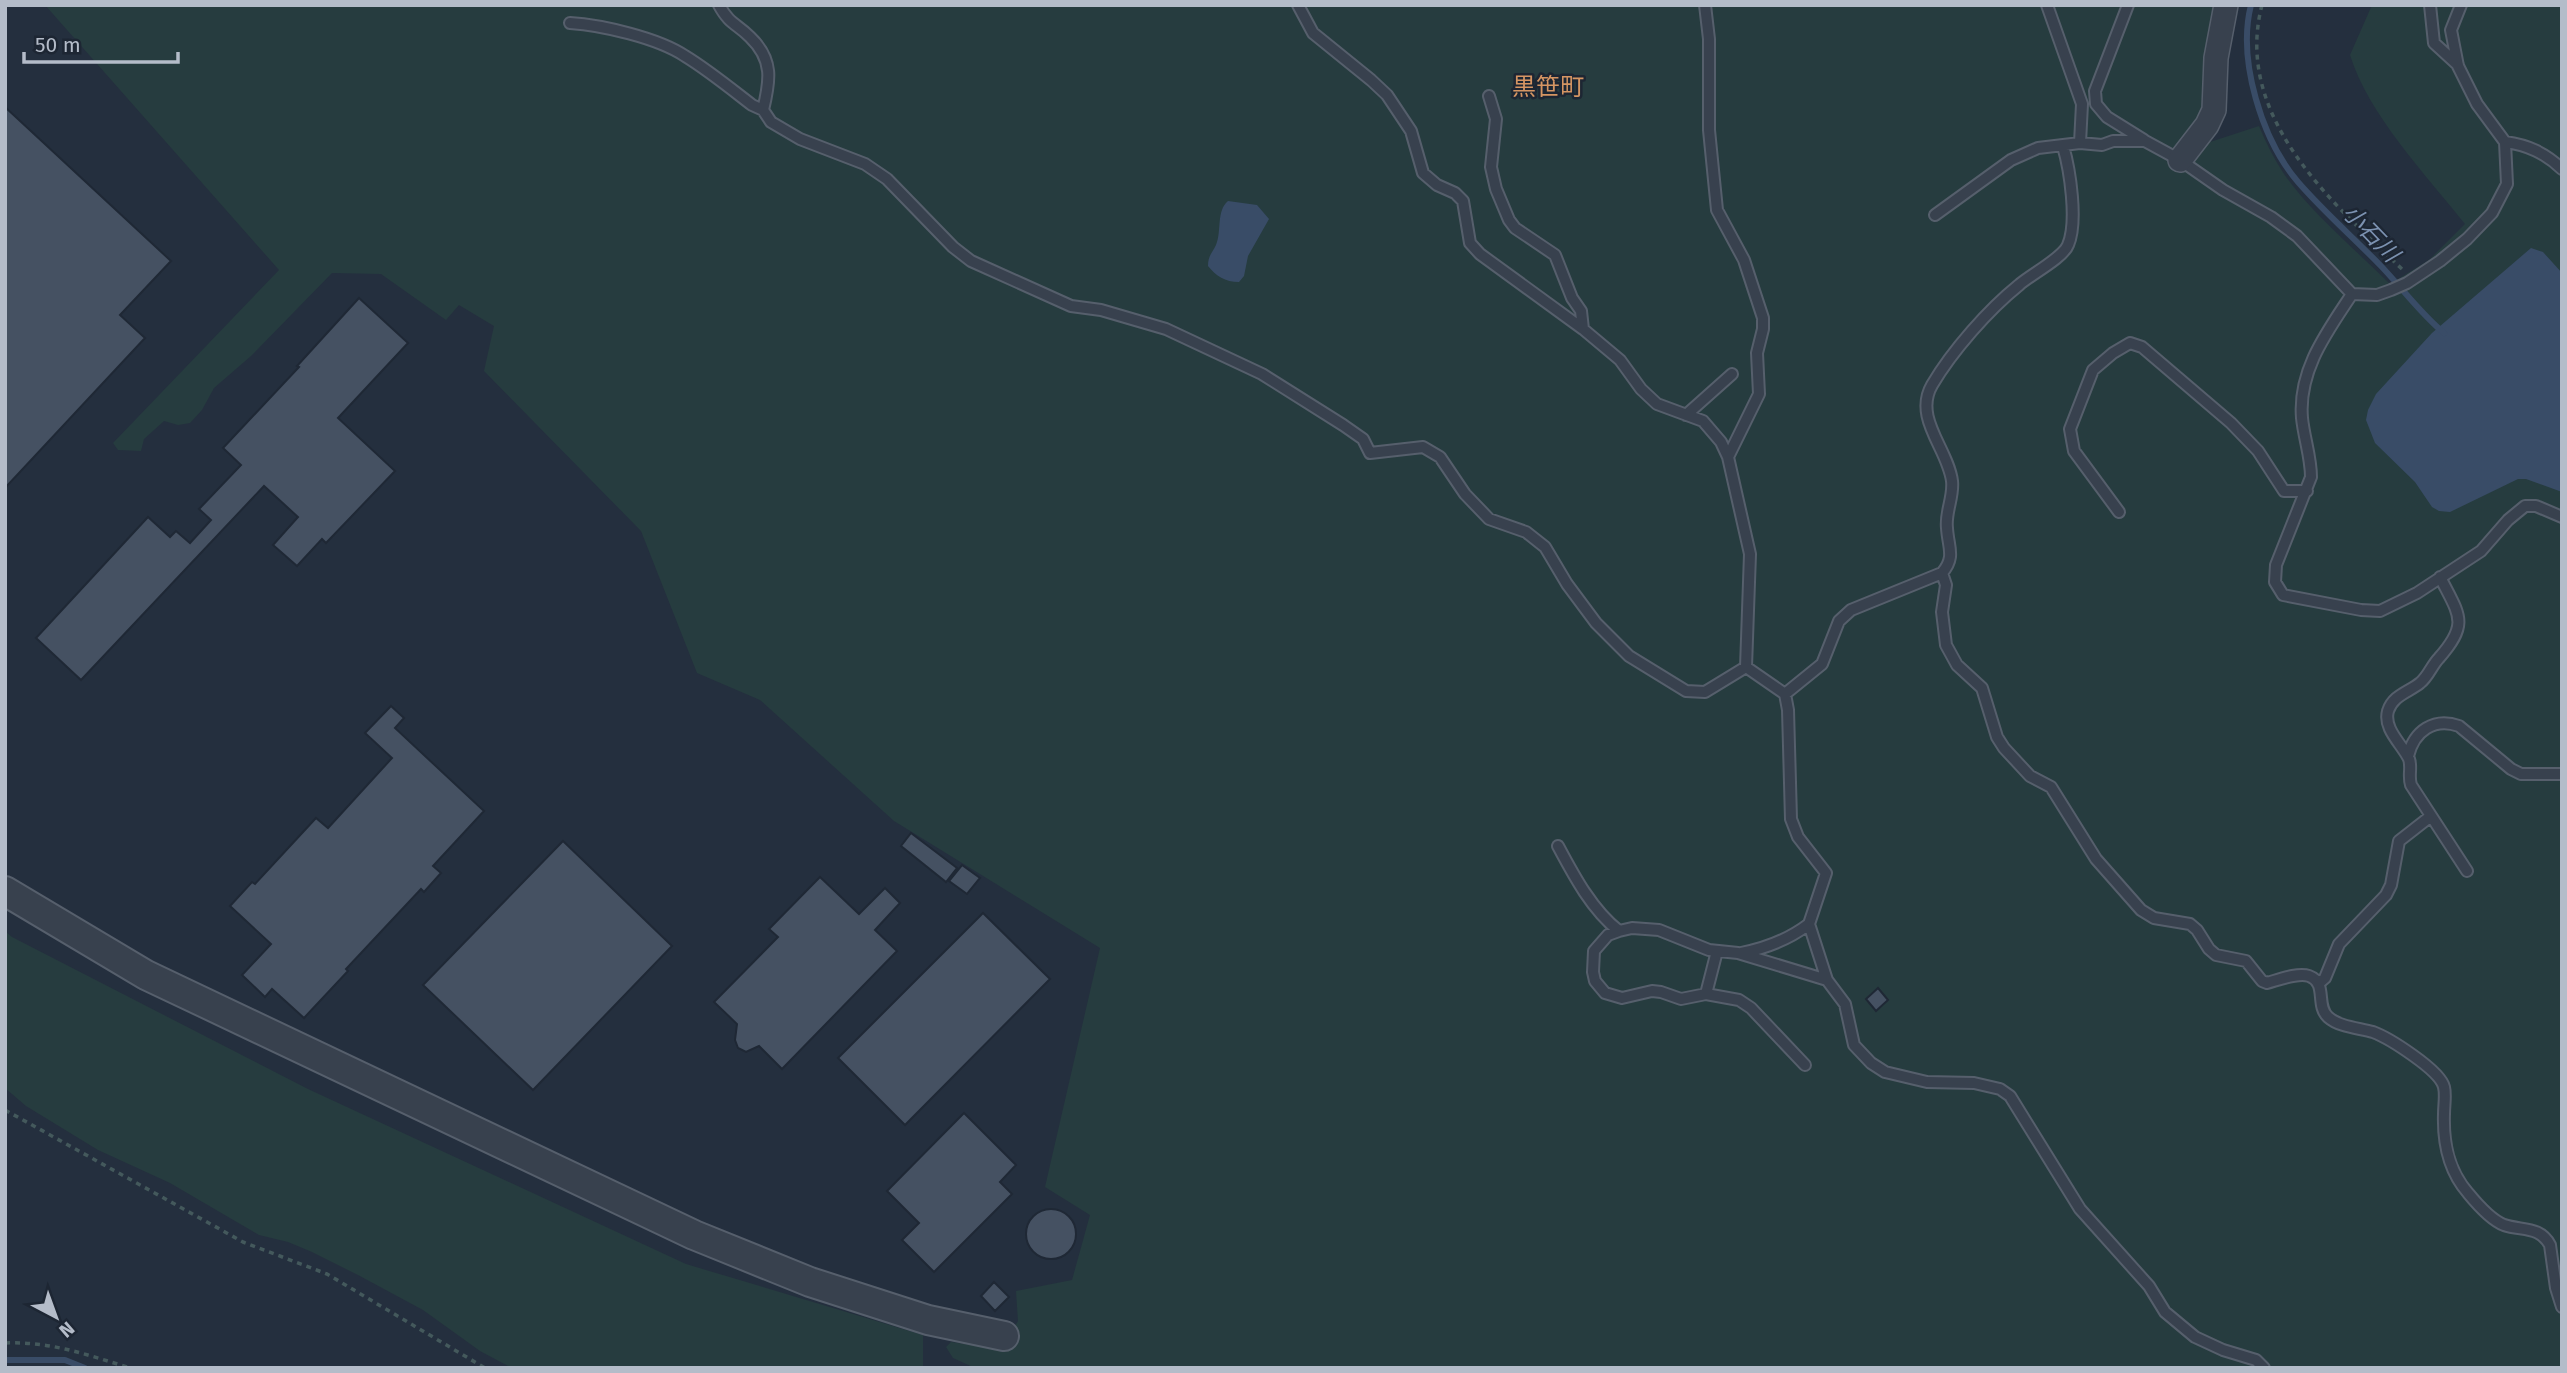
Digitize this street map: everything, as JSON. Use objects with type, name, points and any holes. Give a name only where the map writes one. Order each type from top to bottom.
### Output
[{"type":"street","points":[[2180,160],[2207,125],[2214,110],[2216,58],[2225,5]]},
{"type":"street","points":[[5,891],[146,975],[694,1235],[810,1282],[915,1316],[1004,1336]]},
{"type":"lane","points":[[719,5],[727,20],[751,37],[766,57],[771,79],[763,110]]},
{"type":"lane","points":[[1298,5],[1313,33],[1387,95],[1411,131],[1423,173],[1463,201],[1470,243],[1480,254],[1583,329],[1620,360],[1657,404],[1703,421],[1721,442],[1728,457],[1751,554],[1746,667]]},
{"type":"lane","points":[[1705,5],[1709,39],[1709,130],[1717,211],[1744,260],[1763,318],[1757,353],[1759,394],[1728,457]]},
{"type":"lane","points":[[2047,5],[2082,104],[2080,143]]},
{"type":"lane","points":[[2128,5],[2095,91],[2096,103],[2107,117],[2180,160],[2223,190],[2272,217],[2297,236],[2352,293],[2377,295],[2410,281],[2467,239],[2492,214],[2507,184],[2505,142],[2477,104],[2458,66],[2451,30],[2461,5]]},
{"type":"lane","points":[[2430,5],[2434,43],[2458,66]]},
{"type":"lane","points":[[570,23],[598,25],[684,54],[752,105],[763,110],[771,122],[800,139],[865,164],[887,178],[953,247],[971,261],[1071,306],[1101,310],[1166,329],[1262,374],[1363,439],[1370,453],[1423,447],[1440,457],[1465,494],[1489,519],[1526,532],[1545,547],[1567,584],[1596,623],[1629,656],[1686,691],[1705,692],[1746,667]]},
{"type":"lane","points":[[1489,96],[1496,119],[1491,167],[1496,189],[1509,220],[1516,229],[1555,256],[1572,298],[1581,311],[1583,329]]},
{"type":"lane","points":[[1935,215],[2011,160],[2038,148],[2080,143],[2102,145],[2113,141],[2145,141]]},
{"type":"lane","points":[[2505,142],[2523,144],[2541,152],[2562,169]]},
{"type":"lane","points":[[1784,694],[1822,664],[1839,621],[1851,610],[1942,573],[1949,565],[1951,546],[1946,527],[1952,478],[1927,415],[1930,388],[1958,347],[2017,286],[2067,249],[2072,232],[2069,165],[2063,146]]},
{"type":"lane","points":[[2352,293],[2311,359],[2306,375],[2302,418],[2311,463],[2311,477],[2276,565],[2275,582],[2283,596],[2380,611],[2417,593],[2481,551],[2508,520],[2525,506],[2536,506],[2562,517]]},
{"type":"lane","points":[[2119,512],[2074,451],[2070,429],[2093,370],[2130,343],[2142,347],[2231,423],[2258,451],[2284,491],[2307,491]]},
{"type":"lane","points":[[1686,415],[1732,374]]},
{"type":"lane","points":[[1942,573],[1946,585],[1942,612],[1945,645],[1957,665],[1982,688],[1997,737],[2004,748],[2030,776],[2051,787],[2096,859],[2141,909],[2154,918],[2190,924],[2216,955],[2246,961],[2262,981],[2267,983],[2305,975],[2313,978],[2318,984],[2322,1009],[2328,1017],[2376,1033],[2431,1070],[2444,1086],[2445,1148],[2459,1179],[2467,1192],[2503,1224],[2538,1231],[2547,1239],[2562,1307]]},
{"type":"lane","points":[[2440,578],[2457,611],[2456,639],[2420,684],[2402,694],[2388,711],[2388,722],[2396,740],[2408,756],[2411,785],[2467,871]]},
{"type":"lane","points":[[1746,667],[1784,694],[1788,710],[1791,819],[1798,837],[1826,873],[1809,924],[1827,980],[1846,1004],[1854,1045],[1871,1063],[1885,1072],[1927,1082],[1974,1083],[2000,1089],[2010,1096],[2080,1209],[2149,1286],[2165,1312],[2195,1337],[2223,1350],[2256,1360],[2264,1368]]},
{"type":"lane","points":[[2408,756],[2411,742],[2425,728],[2438,722],[2452,723],[2521,774],[2562,774]]},
{"type":"lane","points":[[2318,984],[2325,978],[2340,944],[2386,895],[2391,885],[2399,841],[2431,816]]},
{"type":"lane","points":[[1558,846],[1597,910],[1619,931]]},
{"type":"lane","points":[[1738,953],[1763,949],[1787,939],[1809,924]]},
{"type":"lane","points":[[1805,1065],[1751,1008],[1739,1000],[1706,994],[1681,999],[1652,991],[1622,998],[1605,993],[1595,981],[1594,951],[1608,935],[1619,931],[1658,930],[1709,950],[1738,953],[1827,980]]},
{"type":"lane","points":[[1706,994],[1717,951]]},
{"type":"path","points":[[2262,5],[2258,42],[2261,88],[2274,121],[2328,198],[2410,281]]},
{"type":"path","points":[[5,1110],[243,1242],[327,1274],[485,1368]]},
{"type":"path","points":[[5,1343],[57,1345],[130,1368]]},
{"type":"green space","points":[[45,5],[2218,5],[2204,99],[2210,142],[2259,126],[2277,163],[2295,189],[2320,217],[2390,284],[2429,260],[2465,224],[2384,121],[2359,77],[2350,55],[2372,5],[2562,5],[2562,1368],[975,1368],[953,1358],[946,1347],[951,1342],[1001,1349],[1018,1321],[1016,1291],[1072,1280],[1090,1215],[1045,1187],[1100,948],[894,821],[760,700],[697,673],[641,531],[484,371],[494,326],[459,305],[446,320],[381,274],[332,273],[251,356],[214,388],[202,410],[190,423],[178,425],[164,421],[144,439],[141,451],[118,450],[113,443],[279,270]]},
{"type":"green space","points":[[5,931],[308,1089],[686,1264],[923,1335],[923,1368],[512,1368],[480,1351],[423,1310],[358,1275],[288,1242],[259,1235],[170,1183],[98,1150],[26,1106],[5,1088]]},
{"type":"water","points":[[1228,201],[1257,205],[1269,219],[1248,256],[1244,276],[1239,282],[1221,278],[1208,266],[1209,257],[1218,240],[1222,210]]},
{"type":"water","points":[[2531,248],[2543,252],[2562,273],[2562,492],[2526,479],[2518,479],[2450,512],[2439,511],[2432,507],[2415,482],[2375,443],[2366,420],[2368,410],[2376,394],[2432,333]]},
{"type":"building","points":[[5,107],[171,261],[120,315],[145,338],[5,488]]},
{"type":"building","points":[[359,298],[408,343],[338,418],[395,471],[326,543],[322,539],[297,566],[273,545],[298,517],[264,486],[81,680],[36,638],[148,517],[170,537],[176,531],[190,543],[211,520],[199,509],[241,465],[223,448]]},
{"type":"building","points":[[391,706],[404,718],[395,728],[484,811],[433,866],[441,873],[424,892],[421,889],[304,1018],[272,989],[265,997],[242,975],[271,944],[230,906],[252,882],[255,884],[316,818],[328,828],[392,758],[365,733]]},
{"type":"building","points":[[911,833],[957,868],[946,882],[901,846]]},
{"type":"building","points":[[563,841],[672,946],[533,1090],[423,985]]},
{"type":"building","points":[[962,865],[980,878],[967,894],[949,881]]},
{"type":"building","points":[[820,877],[859,914],[885,888],[900,903],[875,930],[897,951],[782,1069],[759,1046],[746,1052],[738,1048],[735,1040],[737,1024],[714,1002],[778,937],[769,929]]},
{"type":"building","points":[[983,913],[1050,979],[905,1125],[838,1058]]},
{"type":"building","points":[[1878,988],[1888,1000],[1876,1011],[1866,999]]},
{"type":"building","points":[[964,1113],[1016,1165],[1000,1182],[1012,1194],[934,1272],[902,1240],[919,1223],[887,1191]]},
{"type":"building","points":[[1051,1209],[1069,1216],[1076,1234],[1069,1252],[1051,1259],[1033,1252],[1026,1234],[1033,1216]]},
{"type":"building","points":[[994,1282],[1009,1297],[995,1311],[981,1296]]},
{"type":"waterway","name":"小石川","points":[[2251,5],[2247,50],[2250,74],[2264,122],[2285,165],[2308,193],[2444,333]]},
{"type":"waterway","points":[[5,1360],[65,1360],[85,1368]]},
{"type":"district","name":"黒笹町","points":[[1548,87]]}]
